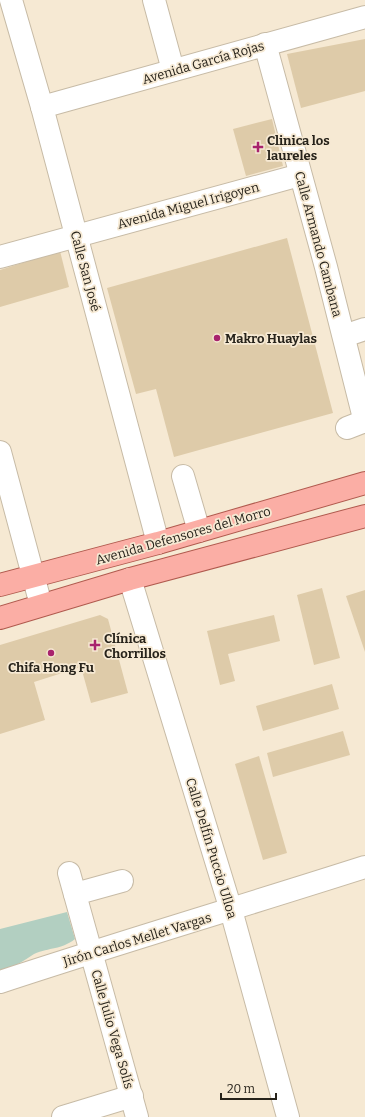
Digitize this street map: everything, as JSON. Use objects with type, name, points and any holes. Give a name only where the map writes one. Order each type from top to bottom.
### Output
[{"type":"main road","name":"Avenida Defensores del Morro","points":[[0,585],[158,543],[365,483]]},
{"type":"main road","points":[[0,618],[130,579],[365,516]]},
{"type":"street","name":"Calle San José","points":[[11,0],[42,107],[158,543]]},
{"type":"street","points":[[154,0],[173,70]]},
{"type":"street","name":"Avenida García Rojas","points":[[42,107],[365,16]]},
{"type":"street","name":"Calle Armando Cambana","points":[[265,44],[344,336],[359,424]]},
{"type":"street","name":"Avenida Miguel Irigoyen","points":[[0,257],[300,175]]},
{"type":"street","points":[[344,336],[365,330]]},
{"type":"street","points":[[0,452],[41,606]]},
{"type":"street","points":[[184,476],[199,531]]},
{"type":"street","name":"Calle Delfín Puccio Ulloa","points":[[130,579],[231,910],[288,1117]]},
{"type":"street","name":"Jirón Carlos Mellet Vargas","points":[[0,982],[365,867]]},
{"type":"street","name":"Calle Julio Vega Solís","points":[[69,873],[135,1107]]},
{"type":"street","points":[[75,894],[122,881]]},
{"type":"street","points":[[63,1117],[135,1107]]},
{"type":"green space","points":[[67,912],[75,939],[60,947],[34,954],[16,965],[0,970],[0,929]]},
{"type":"building","points":[[365,39],[365,91],[301,108],[287,54]]},
{"type":"building","name":"Clinica los laureles","points":[[272,119],[283,166],[246,176],[233,129]]},
{"type":"building","name":"Makro Huaylas","points":[[287,238],[333,413],[174,457],[156,389],[136,394],[107,288]]},
{"type":"building","points":[[60,251],[69,287],[0,307],[0,270]]},
{"type":"building","points":[[322,588],[340,658],[314,665],[297,595]]},
{"type":"building","points":[[365,590],[365,652],[346,596]]},
{"type":"building","points":[[100,615],[108,619],[128,693],[91,703],[81,667],[34,682],[45,720],[0,734],[0,645]]},
{"type":"building","points":[[274,615],[280,641],[228,654],[235,681],[220,685],[207,631]]},
{"type":"building","points":[[332,684],[339,709],[263,731],[256,706]]},
{"type":"building","points":[[343,731],[350,755],[273,777],[267,753]]},
{"type":"building","points":[[259,756],[287,853],[263,860],[235,764]]},
{"type":"place","name":"Clinica los laureles","points":[[258,147]]},
{"type":"place","name":"Makro Huaylas","points":[[217,338]]},
{"type":"place","name":"Clínica Chorrillos","points":[[95,645]]},
{"type":"place","name":"Chifa Hong Fu","points":[[51,653]]}]
